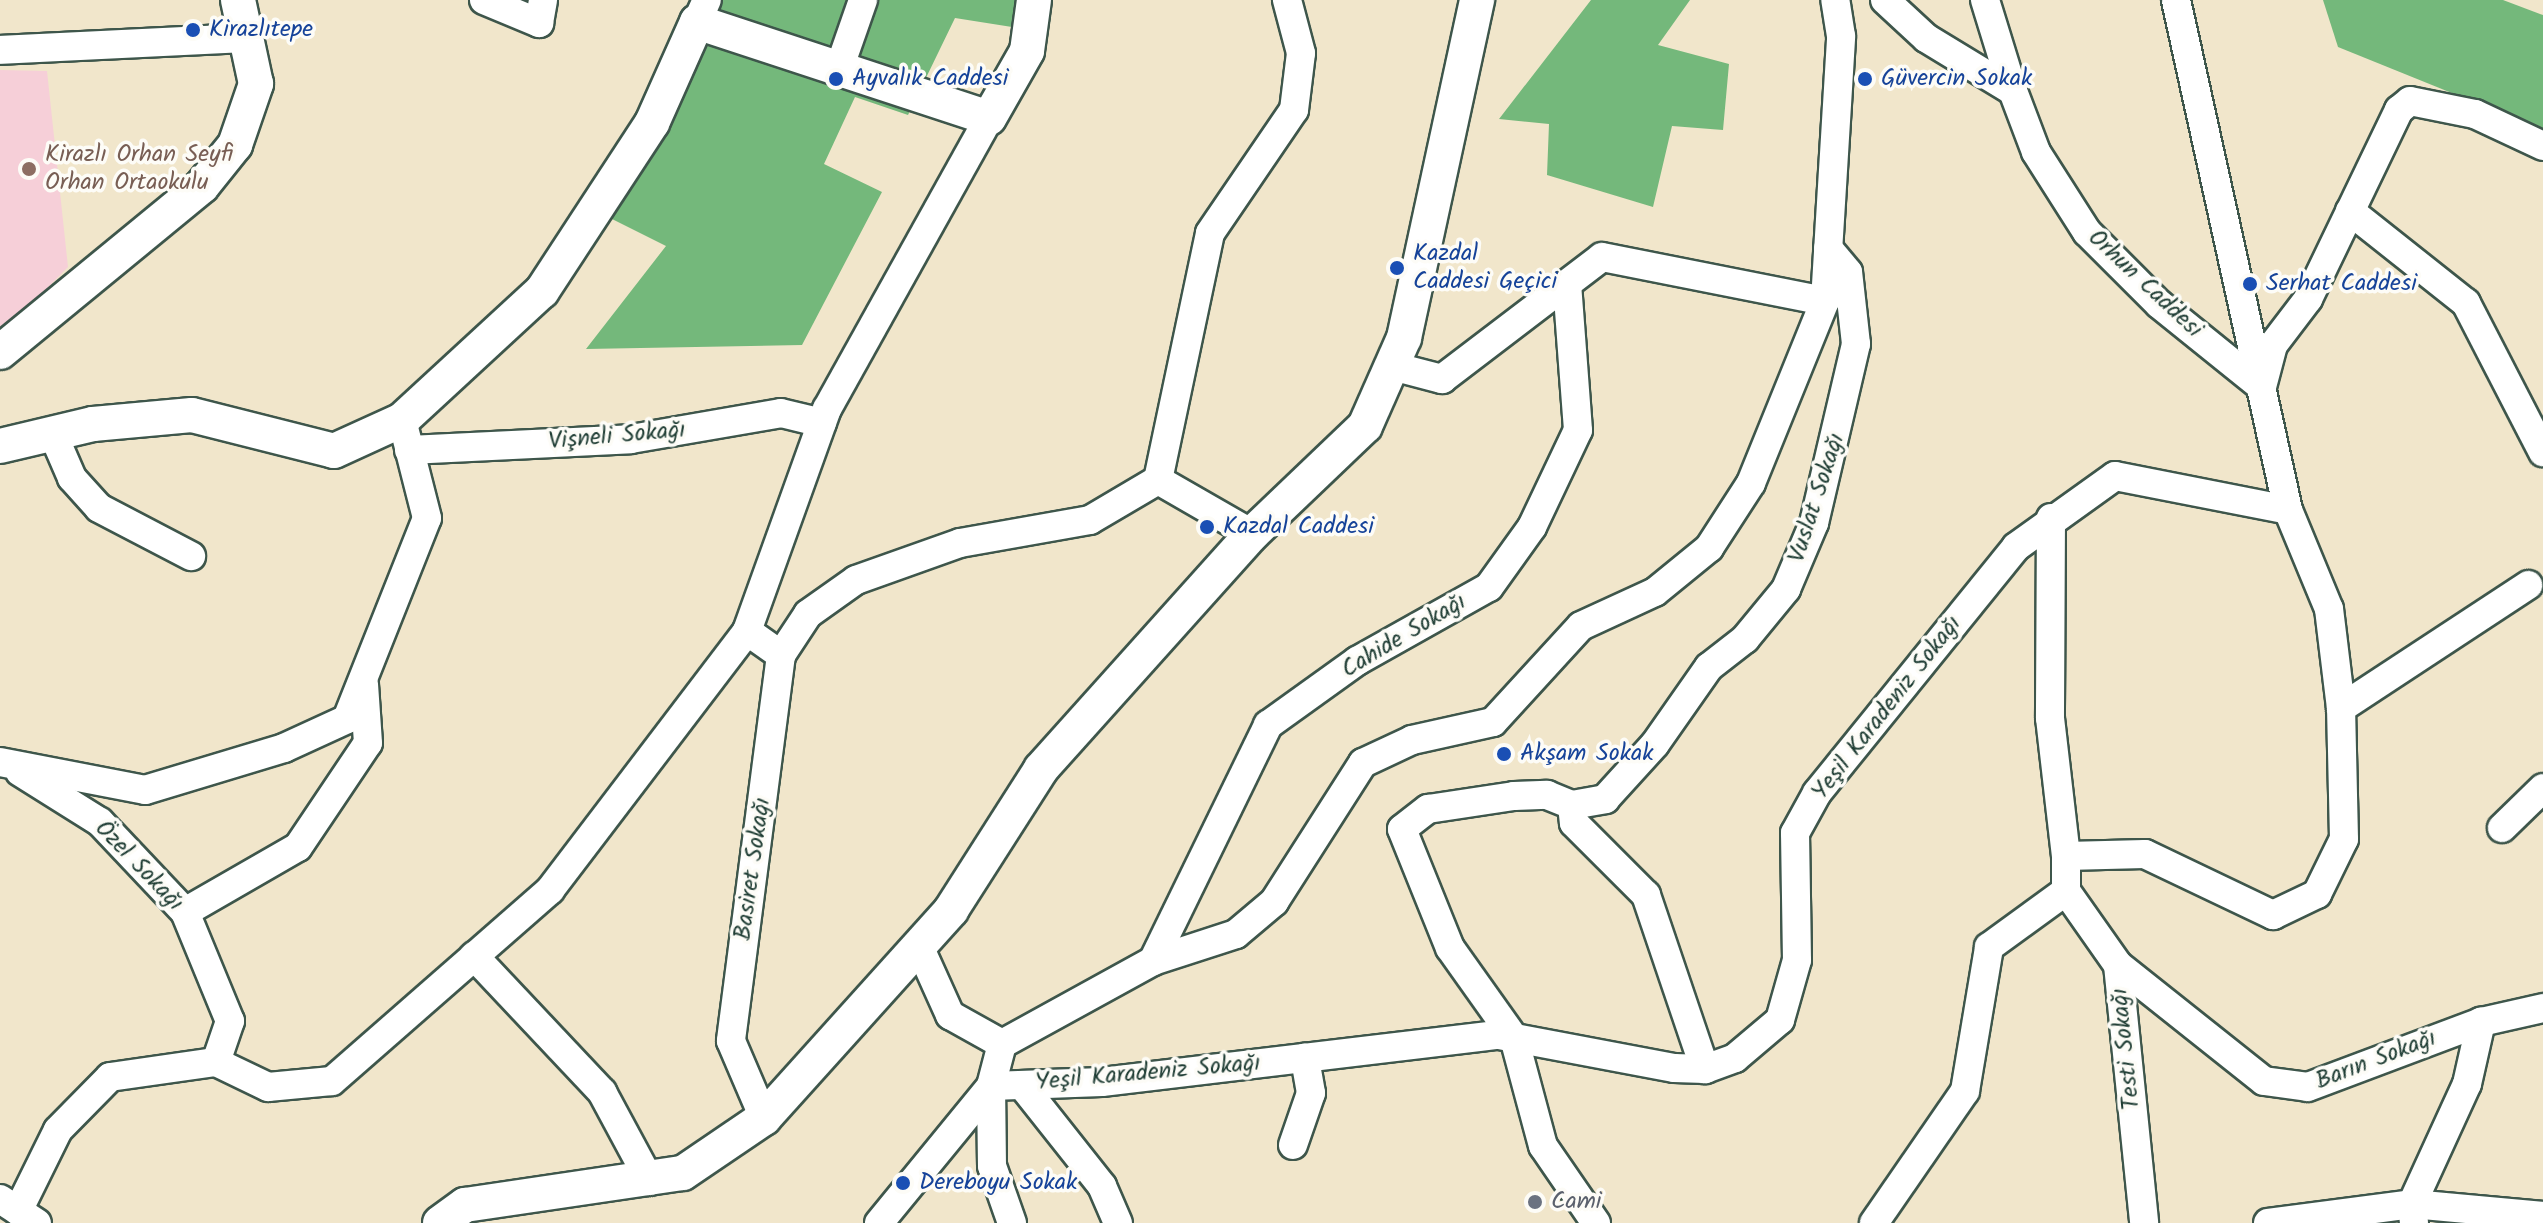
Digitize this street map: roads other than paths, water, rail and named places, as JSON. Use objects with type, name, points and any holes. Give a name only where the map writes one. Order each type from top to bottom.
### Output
[{"type":"street","points":[[0,352],[202,186],[235,145],[256,84],[242,38],[238,0]]},
{"type":"street","points":[[484,0],[539,23],[543,0]]},
{"type":"street","points":[[839,69],[863,0]]},
{"type":"street","points":[[18,1211],[58,1130],[110,1077],[216,1062],[268,1087],[332,1081],[550,890],[747,631],[822,423],[1027,51],[1034,0]]},
{"type":"street","points":[[747,631],[781,655],[808,614],[856,580],[960,543],[1090,520],[1158,480],[1210,233],[1294,110],[1301,53],[1287,0]]},
{"type":"street","points":[[440,1223],[465,1205],[650,1181],[683,1173],[764,1118],[951,910],[1041,769],[1252,534],[1365,426],[1404,338],[1477,0]]},
{"type":"street","points":[[1012,1223],[992,1166],[991,1086],[1002,1044],[1153,961],[1236,934],[1274,902],[1363,763],[1412,740],[1493,722],[1581,626],[1655,592],[1709,548],[1751,483],[1825,301],[1841,36],[1835,0]]},
{"type":"street","points":[[1885,0],[1926,38],[2013,91]]},
{"type":"street","name":"Orhun Caddesi","points":[[1985,0],[2013,91],[2036,152],[2087,232],[2159,304],[2262,387]]},
{"type":"street","points":[[2066,856],[2145,854],[2273,915],[2292,910],[2317,894],[2344,839],[2341,708],[2329,609],[2288,510],[2176,0]]},
{"type":"street","points":[[0,446],[53,434],[192,415],[334,451],[405,435],[542,291],[652,123],[702,11],[839,69],[989,118]]},
{"type":"street","points":[[0,50],[242,38]]},
{"type":"street","points":[[2262,387],[2273,345],[2308,299],[2350,211],[2410,101],[2475,114],[2543,146]]},
{"type":"street","points":[[2350,211],[2466,303],[2543,452]]},
{"type":"street","name":"Vuslat Sokağı","points":[[1572,805],[1605,799],[1655,744],[1709,667],[1745,639],[1786,589],[1814,523],[1856,344],[1848,272],[1828,248]]},
{"type":"street","points":[[1392,366],[1442,379],[1602,257],[1825,301]]},
{"type":"street","name":"Cahide Sokağı","points":[[1153,961],[1268,725],[1357,661],[1489,587],[1532,527],[1578,430],[1567,285]]},
{"type":"street","name":"Vişneli Sokağı","points":[[405,435],[631,439],[781,413],[822,423]]},
{"type":"street","points":[[53,434],[72,478],[99,508],[191,556]]},
{"type":"street","points":[[1,760],[145,790],[284,748],[347,719],[427,518],[405,435]]},
{"type":"street","name":"Yeşil Karadeniz Sokağı","points":[[991,1086],[1514,1038],[1705,1069],[1759,1043],[1780,1020],[1797,960],[1795,833],[1817,793],[2016,547],[2051,518],[2115,476],[2288,510]]},
{"type":"street","points":[[1158,480],[1252,534]]},
{"type":"street","points":[[1874,1223],[1965,1091],[1989,947],[2066,891],[2066,856],[2050,718],[2051,518]]},
{"type":"street","points":[[2341,708],[2528,585]]},
{"type":"street","name":"Basiret Sokağı","points":[[764,1118],[731,1041],[781,655]]},
{"type":"street","points":[[185,912],[298,847],[368,743],[364,677]]},
{"type":"street","name":"Özel Sokağı","points":[[1,760],[100,822],[185,912],[230,1021],[216,1062]]},
{"type":"street","points":[[2502,828],[2543,788]]},
{"type":"street","points":[[1596,1223],[1543,1146],[1514,1038],[1450,948],[1402,829],[1428,809],[1514,796],[1547,795],[1572,805],[1574,823],[1646,895],[1705,1069]]},
{"type":"street","name":"Testi Sokağı","points":[[2066,891],[2118,965],[2144,1223]]},
{"type":"street","points":[[919,946],[950,1015],[1002,1044]]},
{"type":"street","points":[[474,956],[602,1092],[650,1181]]},
{"type":"street","name":"Barın Sokağı","points":[[2118,965],[2264,1081],[2308,1087],[2481,1022],[2543,1008]]},
{"type":"street","name":"Barın Sokağı","points":[[2413,1213],[2467,1084],[2481,1022]]},
{"type":"street","points":[[1293,1145],[1311,1093],[1305,1058]]},
{"type":"street","points":[[1022,1085],[1102,1186],[1118,1223]]},
{"type":"street","points":[[879,1223],[991,1086]]},
{"type":"street","points":[[2268,1223],[2413,1213],[2543,1216]]},
{"type":"place","name":"Kirazlıtepe","points":[[193,30]]},
{"type":"place","name":"Ayvalık Caddesi","points":[[836,79]]},
{"type":"place","name":"Güvercin Sokak","points":[[1865,79]]},
{"type":"place","name":"Kirazlı Orhan Seyfi Orhan Ortaokulu","points":[[29,169]]},
{"type":"place","name":"Kazdal Caddesi Geçici","points":[[1397,268]]},
{"type":"place","name":"Serhat Caddesi","points":[[2250,284]]},
{"type":"place","name":"Kazdal Caddesi","points":[[1207,527]]},
{"type":"place","name":"Akşam Sokak","points":[[1504,754]]},
{"type":"place","name":"Dereboyu Sokak","points":[[903,1183]]},
{"type":"place","name":"Cami","points":[[1535,1202]]}]
